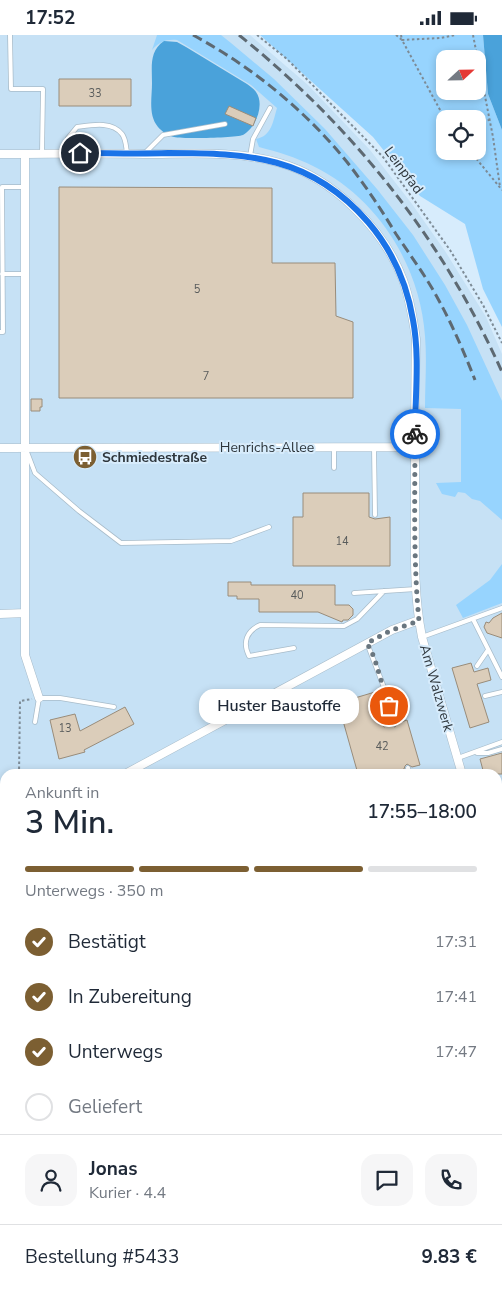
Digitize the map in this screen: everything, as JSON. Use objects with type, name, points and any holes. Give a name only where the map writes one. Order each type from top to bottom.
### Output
[{"type":"street","name":"Am Walzwerk","points":[[0,154],[216,153],[250,156],[282,163],[310,175],[336,192],[360,213],[380,236],[403,279],[414,321],[416,339],[416,589],[419,621],[461,769]]},
{"type":"street","points":[[25,154],[25,655],[39,698]]},
{"type":"street","name":"Henrichs-Allee","points":[[0,448],[415,447]]},
{"type":"street","points":[[0,613],[25,613]]},
{"type":"street","points":[[134,769],[392,630],[419,621]]},
{"type":"lane","points":[[10,35],[11,89],[43,89],[42,154]]},
{"type":"lane","points":[[250,156],[253,139],[270,108]]},
{"type":"lane","points":[[144,153],[163,135],[225,124]]},
{"type":"lane","points":[[64,154],[68,138],[78,127],[97,125],[113,126],[124,135],[127,153]]},
{"type":"lane","points":[[252,145],[258,144]]},
{"type":"lane","points":[[0,332],[2,332],[1,187],[24,187]]},
{"type":"lane","points":[[2,274],[25,274]]},
{"type":"lane","points":[[334,447],[334,468]]},
{"type":"lane","points":[[374,447],[375,515]]},
{"type":"lane","points":[[25,448],[35,473],[121,543],[231,541],[269,527]]},
{"type":"lane","points":[[354,593],[416,589]]},
{"type":"lane","points":[[294,648],[249,655],[246,649],[246,637],[251,629],[260,625],[344,626],[357,619],[384,591]]},
{"type":"lane","points":[[422,637],[502,608]]},
{"type":"lane","points":[[473,619],[502,677]]},
{"type":"lane","points":[[367,643],[385,689],[394,724]]},
{"type":"lane","points":[[477,666],[488,650]]},
{"type":"lane","points":[[485,696],[502,692]]},
{"type":"lane","points":[[35,722],[39,698],[60,698],[114,707]]},
{"type":"lane","points":[[458,758],[502,742]]},
{"type":"lane","points":[[475,753],[488,753],[502,749]]},
{"type":"path","name":"Leinpfad","points":[[257,35],[287,59],[383,157],[450,251],[484,305],[502,343]]},
{"type":"path","points":[[396,35],[402,40],[440,38],[456,35]]},
{"type":"path","points":[[401,35],[440,110]]},
{"type":"path","points":[[473,35],[500,187]]},
{"type":"path","points":[[478,160],[502,190]]},
{"type":"path","points":[[19,769],[20,701],[39,698]]},
{"type":"shaded area","points":[[0,35],[250,35],[308,85],[370,150],[412,204],[445,251],[486,317],[502,354],[502,769],[0,769]]},
{"type":"shaded area","points":[[157,35],[221,35],[274,79],[325,129],[377,189],[413,235],[445,285],[467,325],[502,401],[502,520],[480,501],[472,499],[465,493],[458,492],[455,497],[442,494],[436,483],[461,482],[461,409],[425,408],[426,345],[421,310],[414,284],[404,259],[391,236],[357,196],[336,179],[300,160],[259,147],[256,139],[269,131],[277,108],[251,85],[177,40],[163,42],[152,50]]},
{"type":"shaded area","points":[[260,35],[483,35],[484,50],[436,50],[436,100],[486,100],[486,70],[488,94],[502,130],[502,327],[483,289],[465,224],[420,196],[373,137]]},
{"type":"shaded area","points":[[483,35],[502,35],[502,130],[488,94],[486,50],[484,50]]},
{"type":"shaded area","points":[[164,41],[177,42],[247,84],[256,92],[260,103],[258,115],[248,132],[238,136],[179,138],[159,129],[152,112],[152,65],[156,50]]},
{"type":"shaded area","points":[[502,564],[502,603],[463,618],[456,605],[490,580]]},
{"type":"building","points":[[59,79],[131,79],[131,106],[59,106]]},
{"type":"building","points":[[229,106],[256,118],[253,126],[225,114]]},
{"type":"building","points":[[59,187],[272,188],[272,263],[335,263],[336,316],[353,322],[353,398],[59,398]]},
{"type":"building","points":[[31,399],[42,399],[40,411],[31,411]]},
{"type":"building","points":[[303,493],[369,493],[369,517],[375,519],[390,517],[390,566],[293,566],[293,517],[303,517]]},
{"type":"building","points":[[228,582],[251,582],[251,585],[335,585],[335,605],[349,605],[353,609],[353,615],[348,620],[343,620],[342,622],[318,612],[259,612],[259,599],[237,599],[237,596],[228,596]]},
{"type":"building","points":[[502,613],[502,638],[487,633],[484,627],[486,622],[489,623],[493,618]]},
{"type":"building","points":[[471,663],[474,672],[488,668],[491,680],[477,684],[489,722],[470,728],[452,668]]},
{"type":"building","points":[[375,692],[384,727],[390,725],[395,727],[398,723],[407,720],[420,765],[412,767],[407,764],[404,769],[357,769],[338,703]]},
{"type":"building","points":[[125,707],[134,724],[84,750],[85,752],[59,759],[50,720],[75,714],[80,731]]},
{"type":"building","points":[[502,753],[502,769],[483,769],[480,759]]},
{"type":"railway","points":[[193,35],[236,61],[276,91],[314,125],[347,162],[373,197],[432,289],[453,328],[475,380]]},
{"type":"railway","points":[[239,35],[281,70],[320,108],[391,188],[452,276],[502,372]]},
{"type":"way so far","points":[[389,706],[374,657],[367,643],[392,630],[419,621],[415,547],[415,434]]},
{"type":"place","name":"Schmiedestraße","points":[[85,457]]},
{"type":"place","name":"Huster Baustoffe","points":[[389,706]]},
{"type":"route","points":[[80,153],[209,153],[250,156],[282,163],[310,175],[336,192],[360,213],[380,236],[403,279],[410,302],[416,339],[415,434]]}]
